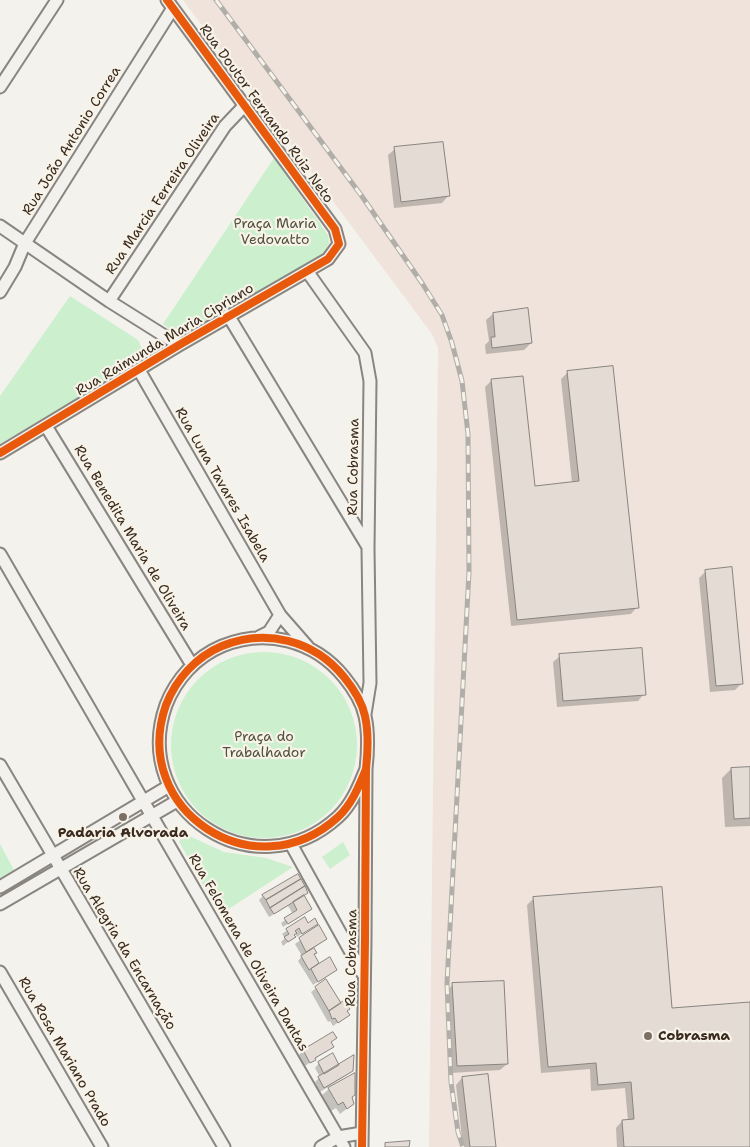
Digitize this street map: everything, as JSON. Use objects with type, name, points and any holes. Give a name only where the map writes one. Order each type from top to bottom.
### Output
[{"type":"street","points":[[0,87],[57,0]]},
{"type":"street","name":"Rua Doutor Fernando Ruiz Neto","points":[[170,4],[335,229],[339,244]]},
{"type":"street","name":"Rua João Antonio Correa","points":[[0,292],[15,267],[25,242],[170,4]]},
{"type":"street","name":"Rua Marcia Ferreira Oliveira","points":[[109,300],[225,126],[245,105]]},
{"type":"street","points":[[0,226],[179,345]]},
{"type":"street","name":"Rua Raimunda Maria Cipriano","points":[[0,453],[228,315],[328,259],[339,244]]},
{"type":"street","name":"Rua Cobrasma","points":[[307,271],[365,353],[370,381],[368,548],[370,683],[365,714]]},
{"type":"street","points":[[228,315],[368,548]]},
{"type":"street","name":"Rua Luna Tavares Isabela","points":[[139,370],[280,615],[308,647]]},
{"type":"street","name":"Rua Benedita Maria de Oliveira","points":[[46,426],[192,665]]},
{"type":"street","name":"Rua Felomena de Oliveira Dantas","points":[[0,554],[142,802],[190,881],[341,1142]]},
{"type":"street","points":[[259,637],[269,632],[280,615]]},
{"type":"street","points":[[259,637],[284,639],[308,647],[334,664],[354,688],[365,714],[369,742],[366,769],[355,795],[338,817],[317,834],[291,844],[274,847],[241,845],[225,840],[207,830],[190,817],[177,801],[169,786],[159,755],[160,722],[172,691],[192,665],[212,651],[234,641],[259,637]]},
{"type":"street","points":[[354,688],[366,686],[370,683]]},
{"type":"street","name":"Rua Alegria da Encarnação","points":[[0,765],[224,1147]]},
{"type":"street","name":"Rua Cobrasma","points":[[362,1147],[366,769]]},
{"type":"street","points":[[0,887],[169,786]]},
{"type":"street","points":[[0,904],[177,801]]},
{"type":"street","name":"Rua Cobrasma","points":[[291,844],[364,976]]},
{"type":"street","name":"Rua Cobrasma","points":[[345,939],[354,943],[365,940]]},
{"type":"street","name":"Rua Rosa Mariano Prado","points":[[0,972],[102,1147]]},
{"type":"street","points":[[321,1147],[341,1142],[362,1133]]},
{"type":"shaded area","points":[[183,0],[750,0],[750,1147],[429,1147],[438,348],[432,334]]},
{"type":"green space","name":"Praça Maria Vedovatto","points":[[274,158],[328,235],[329,244],[323,254],[186,336],[176,334],[163,324]]},
{"type":"green space","points":[[70,296],[138,340],[142,349],[141,357],[137,363],[0,444],[0,396]]},
{"type":"green space","name":"Praça do Trabalhador","points":[[273,652],[300,659],[316,667],[330,679],[342,693],[350,709],[356,727],[356,763],[350,781],[342,797],[330,811],[316,823],[300,831],[282,837],[255,838],[228,831],[212,823],[186,797],[172,763],[171,736],[178,709],[186,693],[212,667],[246,653]]},
{"type":"green space","points":[[185,834],[224,852],[266,858],[293,867],[221,914],[179,841]]},
{"type":"green space","points":[[343,842],[350,855],[330,869],[322,857]]},
{"type":"green space","points":[[0,844],[14,870],[0,878]]},
{"type":"building","points":[[443,142],[450,196],[401,202],[394,147]]},
{"type":"building","points":[[528,308],[532,343],[492,348],[491,337],[495,337],[493,313]]},
{"type":"building","points":[[613,366],[639,608],[517,620],[491,379],[523,376],[535,486],[579,481],[567,371]]},
{"type":"building","points":[[732,567],[743,684],[716,686],[705,570]]},
{"type":"building","points":[[642,648],[646,695],[563,701],[559,654]]},
{"type":"building","points":[[750,767],[750,818],[734,819],[731,768]]},
{"type":"building","points":[[298,874],[301,879],[266,900],[262,895]]},
{"type":"building","points":[[301,879],[305,886],[270,908],[266,900]]},
{"type":"building","points":[[305,886],[308,893],[274,914],[270,908]]},
{"type":"building","name":"Cobrasma","points":[[662,887],[672,1008],[750,1002],[750,1147],[624,1147],[622,1120],[634,1119],[631,1082],[598,1085],[596,1063],[548,1067],[533,897]]},
{"type":"building","points":[[304,895],[312,909],[288,924],[284,918],[297,910],[293,902]]},
{"type":"building","points":[[305,917],[308,923],[315,918],[318,924],[302,934],[299,928],[295,931],[297,933],[294,935],[296,937],[288,942],[284,937],[289,934],[286,929]]},
{"type":"building","points":[[319,925],[327,939],[306,952],[299,938]]},
{"type":"building","points":[[314,948],[317,953],[314,954],[319,963],[309,970],[301,956]]},
{"type":"building","points":[[330,957],[337,970],[318,982],[311,969]]},
{"type":"building","points":[[326,979],[341,1003],[329,1011],[315,987]]},
{"type":"building","points":[[504,981],[508,1064],[457,1066],[452,983]]},
{"type":"building","points":[[348,998],[351,1003],[347,1005],[350,1009],[347,1011],[350,1015],[338,1023],[335,1018],[332,1019],[329,1011]]},
{"type":"building","points":[[333,1032],[337,1038],[331,1042],[334,1047],[310,1063],[303,1050]]},
{"type":"building","points":[[333,1053],[339,1065],[324,1074],[318,1062]]},
{"type":"building","points":[[354,1055],[353,1071],[324,1088],[318,1077]]},
{"type":"building","points":[[355,1073],[355,1095],[352,1097],[354,1104],[347,1109],[343,1102],[338,1105],[328,1088]]},
{"type":"building","points":[[488,1074],[496,1147],[470,1147],[462,1077]]},
{"type":"building","points":[[410,1141],[409,1147],[385,1147],[385,1143]]},
{"type":"railway","points":[[216,0],[361,195],[422,283],[442,315],[462,381],[468,434],[469,572],[447,983],[451,1082],[458,1132],[463,1147]]},
{"type":"cycle path","points":[[0,453],[179,345],[328,259],[339,244],[335,229],[167,0]]},
{"type":"cycle path","points":[[362,1147],[366,769],[368,742],[362,706],[354,690],[332,664],[304,646],[272,638],[238,641],[222,646],[204,656],[181,678],[166,705],[159,743],[166,777],[182,807],[207,829],[237,843],[271,846],[305,838],[343,812],[355,794],[366,769]]},
{"type":"place","name":"Padaria Alvorada","points":[[123,817]]},
{"type":"place","name":"Cobrasma","points":[[648,1036]]}]
